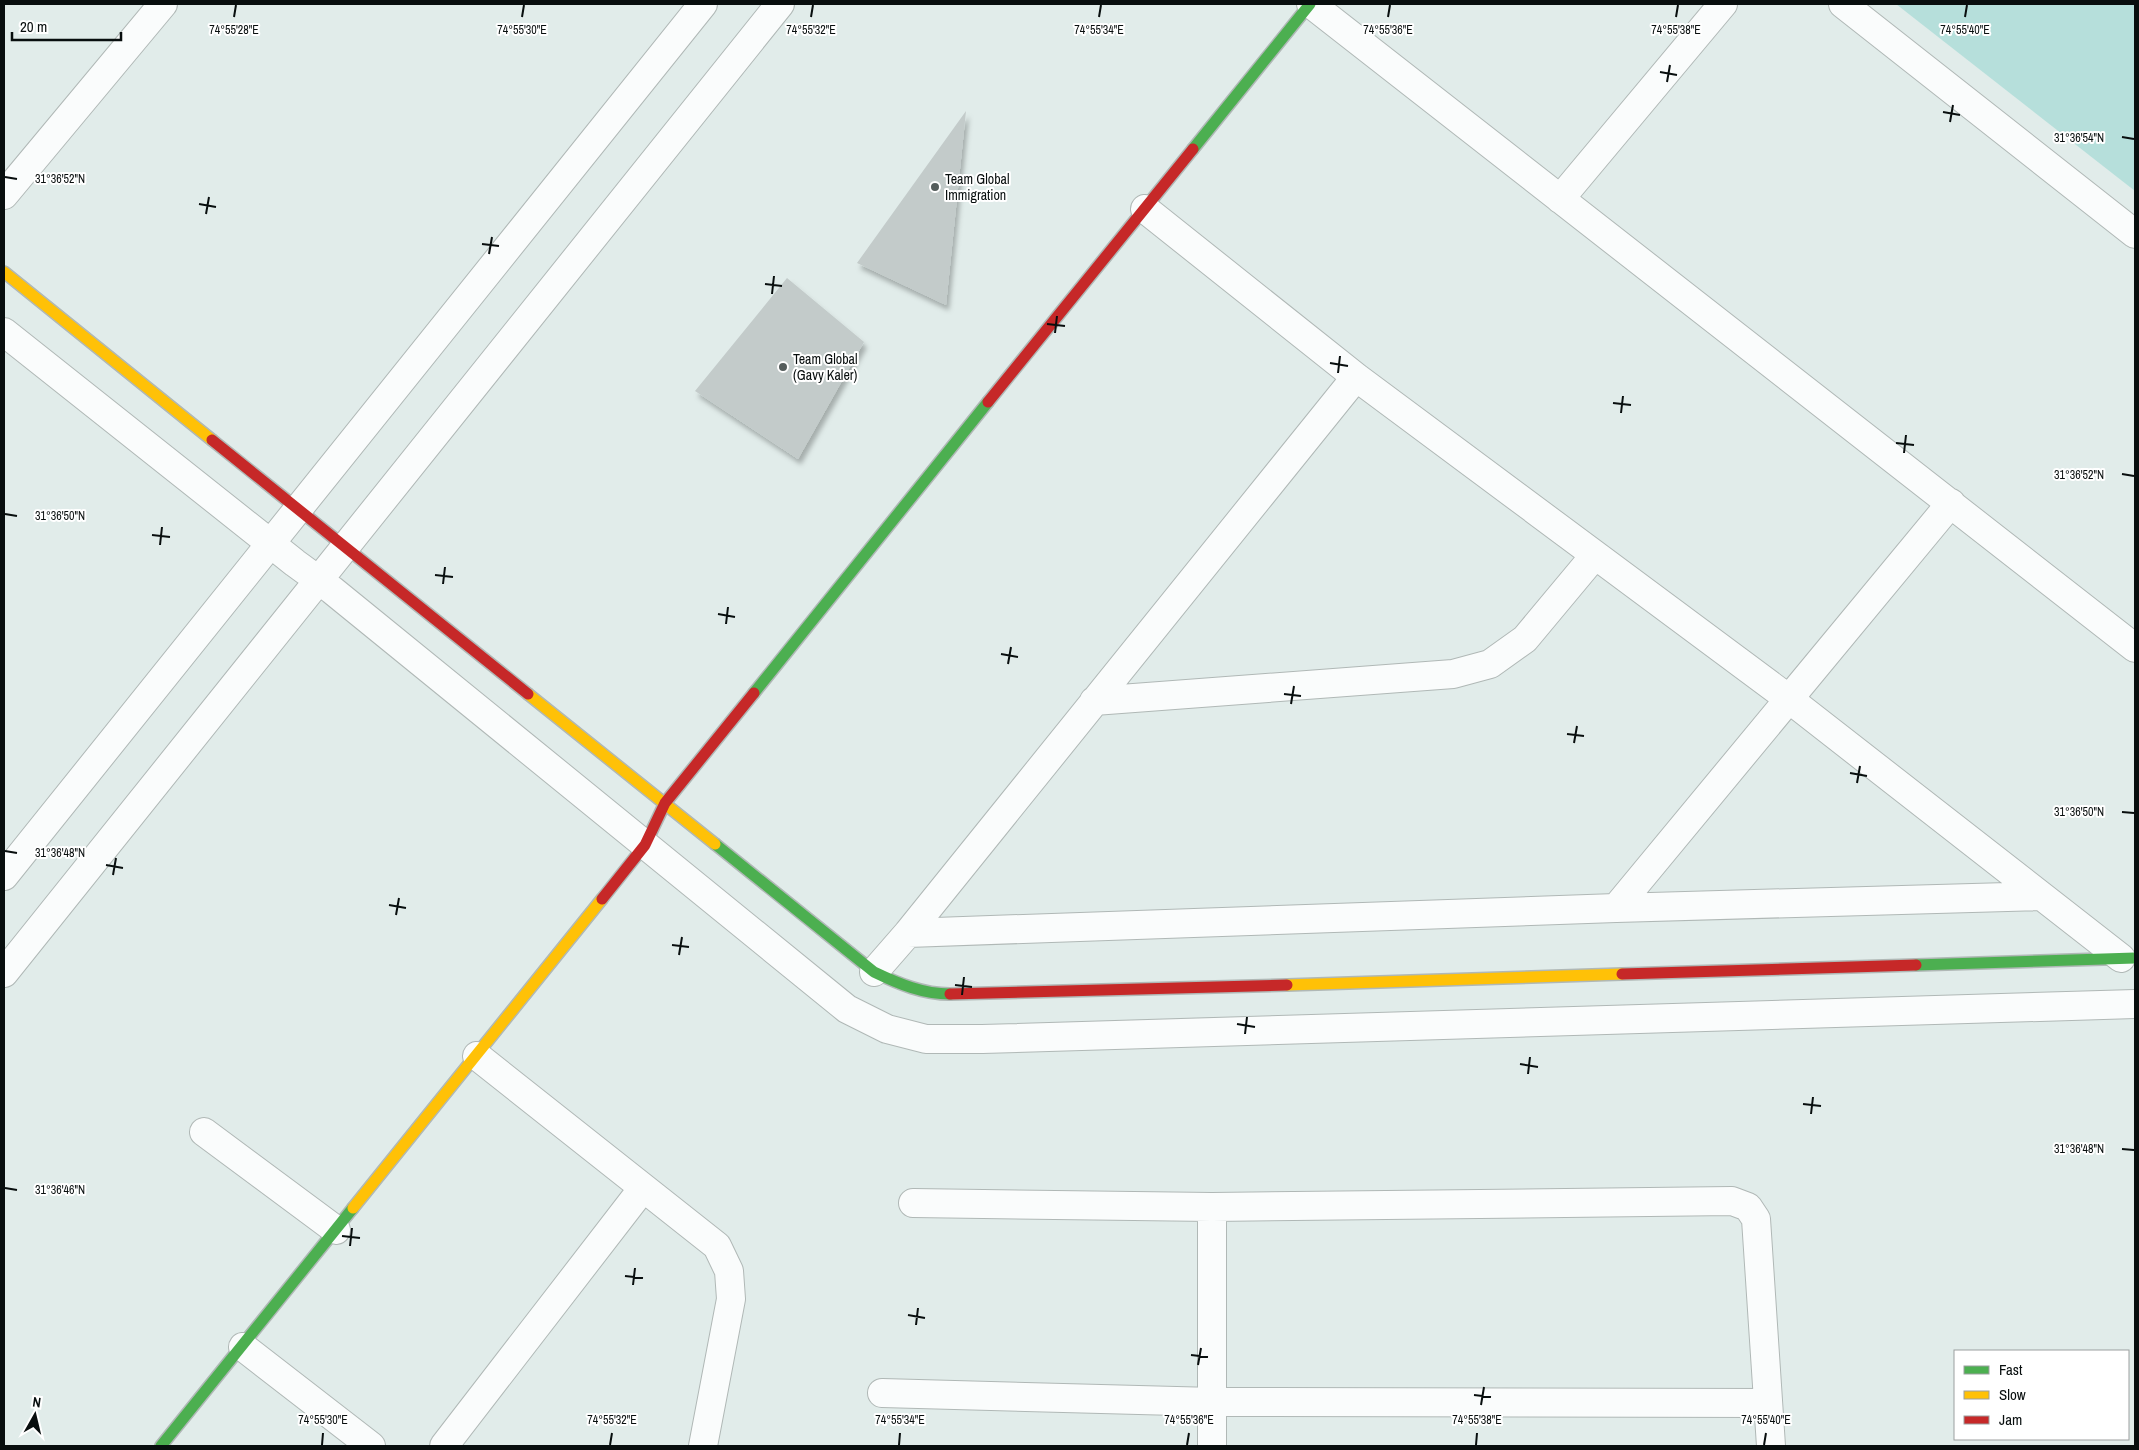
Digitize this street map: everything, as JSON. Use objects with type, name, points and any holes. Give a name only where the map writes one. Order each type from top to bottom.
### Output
[{"type":"street","points":[[4,195],[162,4]]},
{"type":"street","points":[[4,876],[703,4]]},
{"type":"street","points":[[4,973],[780,4]]},
{"type":"street","points":[[161,1446],[243,1347],[645,845],[665,803],[1311,4],[2135,648]]},
{"type":"street","points":[[1560,199],[1722,4]]},
{"type":"street","points":[[1843,4],[2134,230]]},
{"type":"street","points":[[1145,209],[1356,377],[1789,699],[2041,896],[2128,958]]},
{"type":"street","points":[[4,272],[874,972],[902,986],[934,994],[974,995],[2128,958]]},
{"type":"street","points":[[4,332],[270,544],[319,580],[847,1009],[888,1030],[926,1039],[982,1039],[2135,1004]]},
{"type":"street","points":[[874,972],[908,933],[1356,377]]},
{"type":"street","points":[[1616,908],[1951,504]]},
{"type":"street","points":[[1094,701],[1452,674],[1490,664],[1526,639],[1596,555]]},
{"type":"street","points":[[908,933],[1616,908],[2041,896]]},
{"type":"street","points":[[477,1056],[717,1246],[729,1271],[731,1299],[703,1446]]},
{"type":"street","points":[[204,1132],[336,1230]]},
{"type":"street","points":[[444,1446],[643,1188]]},
{"type":"street","points":[[913,1203],[1212,1207],[1732,1201],[1748,1207],[1756,1220],[1771,1446]]},
{"type":"street","points":[[1212,1207],[1214,1402],[1212,1446]]},
{"type":"street","points":[[243,1347],[371,1446]]},
{"type":"street","points":[[882,1393],[1214,1402],[1767,1403]]},
{"type":"shaded area","points":[[1896,4],[2135,4],[2135,191]]},
{"type":"building","name":"Team Global Immigration","points":[[966,111],[946,305],[857,263]]},
{"type":"building","name":"Team Global (Gavy Kaler)","points":[[787,278],[864,342],[798,459],[695,391]]},
{"type":"traffic: fast","points":[[1193,149],[1310,4]]},
{"type":"traffic: fast","points":[[754,693],[988,402]]},
{"type":"traffic: fast","points":[[715,844],[874,972],[911,988],[940,994],[950,994]]},
{"type":"traffic: fast","points":[[1916,965],[2135,958]]},
{"type":"traffic: fast","points":[[161,1446],[353,1208]]},
{"type":"traffic: slow","points":[[4,272],[212,440]]},
{"type":"traffic: slow","points":[[528,694],[715,844]]},
{"type":"traffic: slow","points":[[353,1208],[602,899]]},
{"type":"traffic: slow","points":[[1287,985],[1622,974]]},
{"type":"traffic: jam","points":[[988,402],[1193,149]]},
{"type":"traffic: jam","points":[[212,440],[528,694]]},
{"type":"traffic: jam","points":[[602,899],[645,845],[665,803],[754,693]]},
{"type":"traffic: jam","points":[[1622,974],[1916,965]]},
{"type":"traffic: jam","points":[[950,994],[1287,985]]},
{"type":"place","name":"Team Global Immigration","points":[[935,187]]},
{"type":"place","name":"Team Global (Gavy Kaler)","points":[[783,367]]}]
